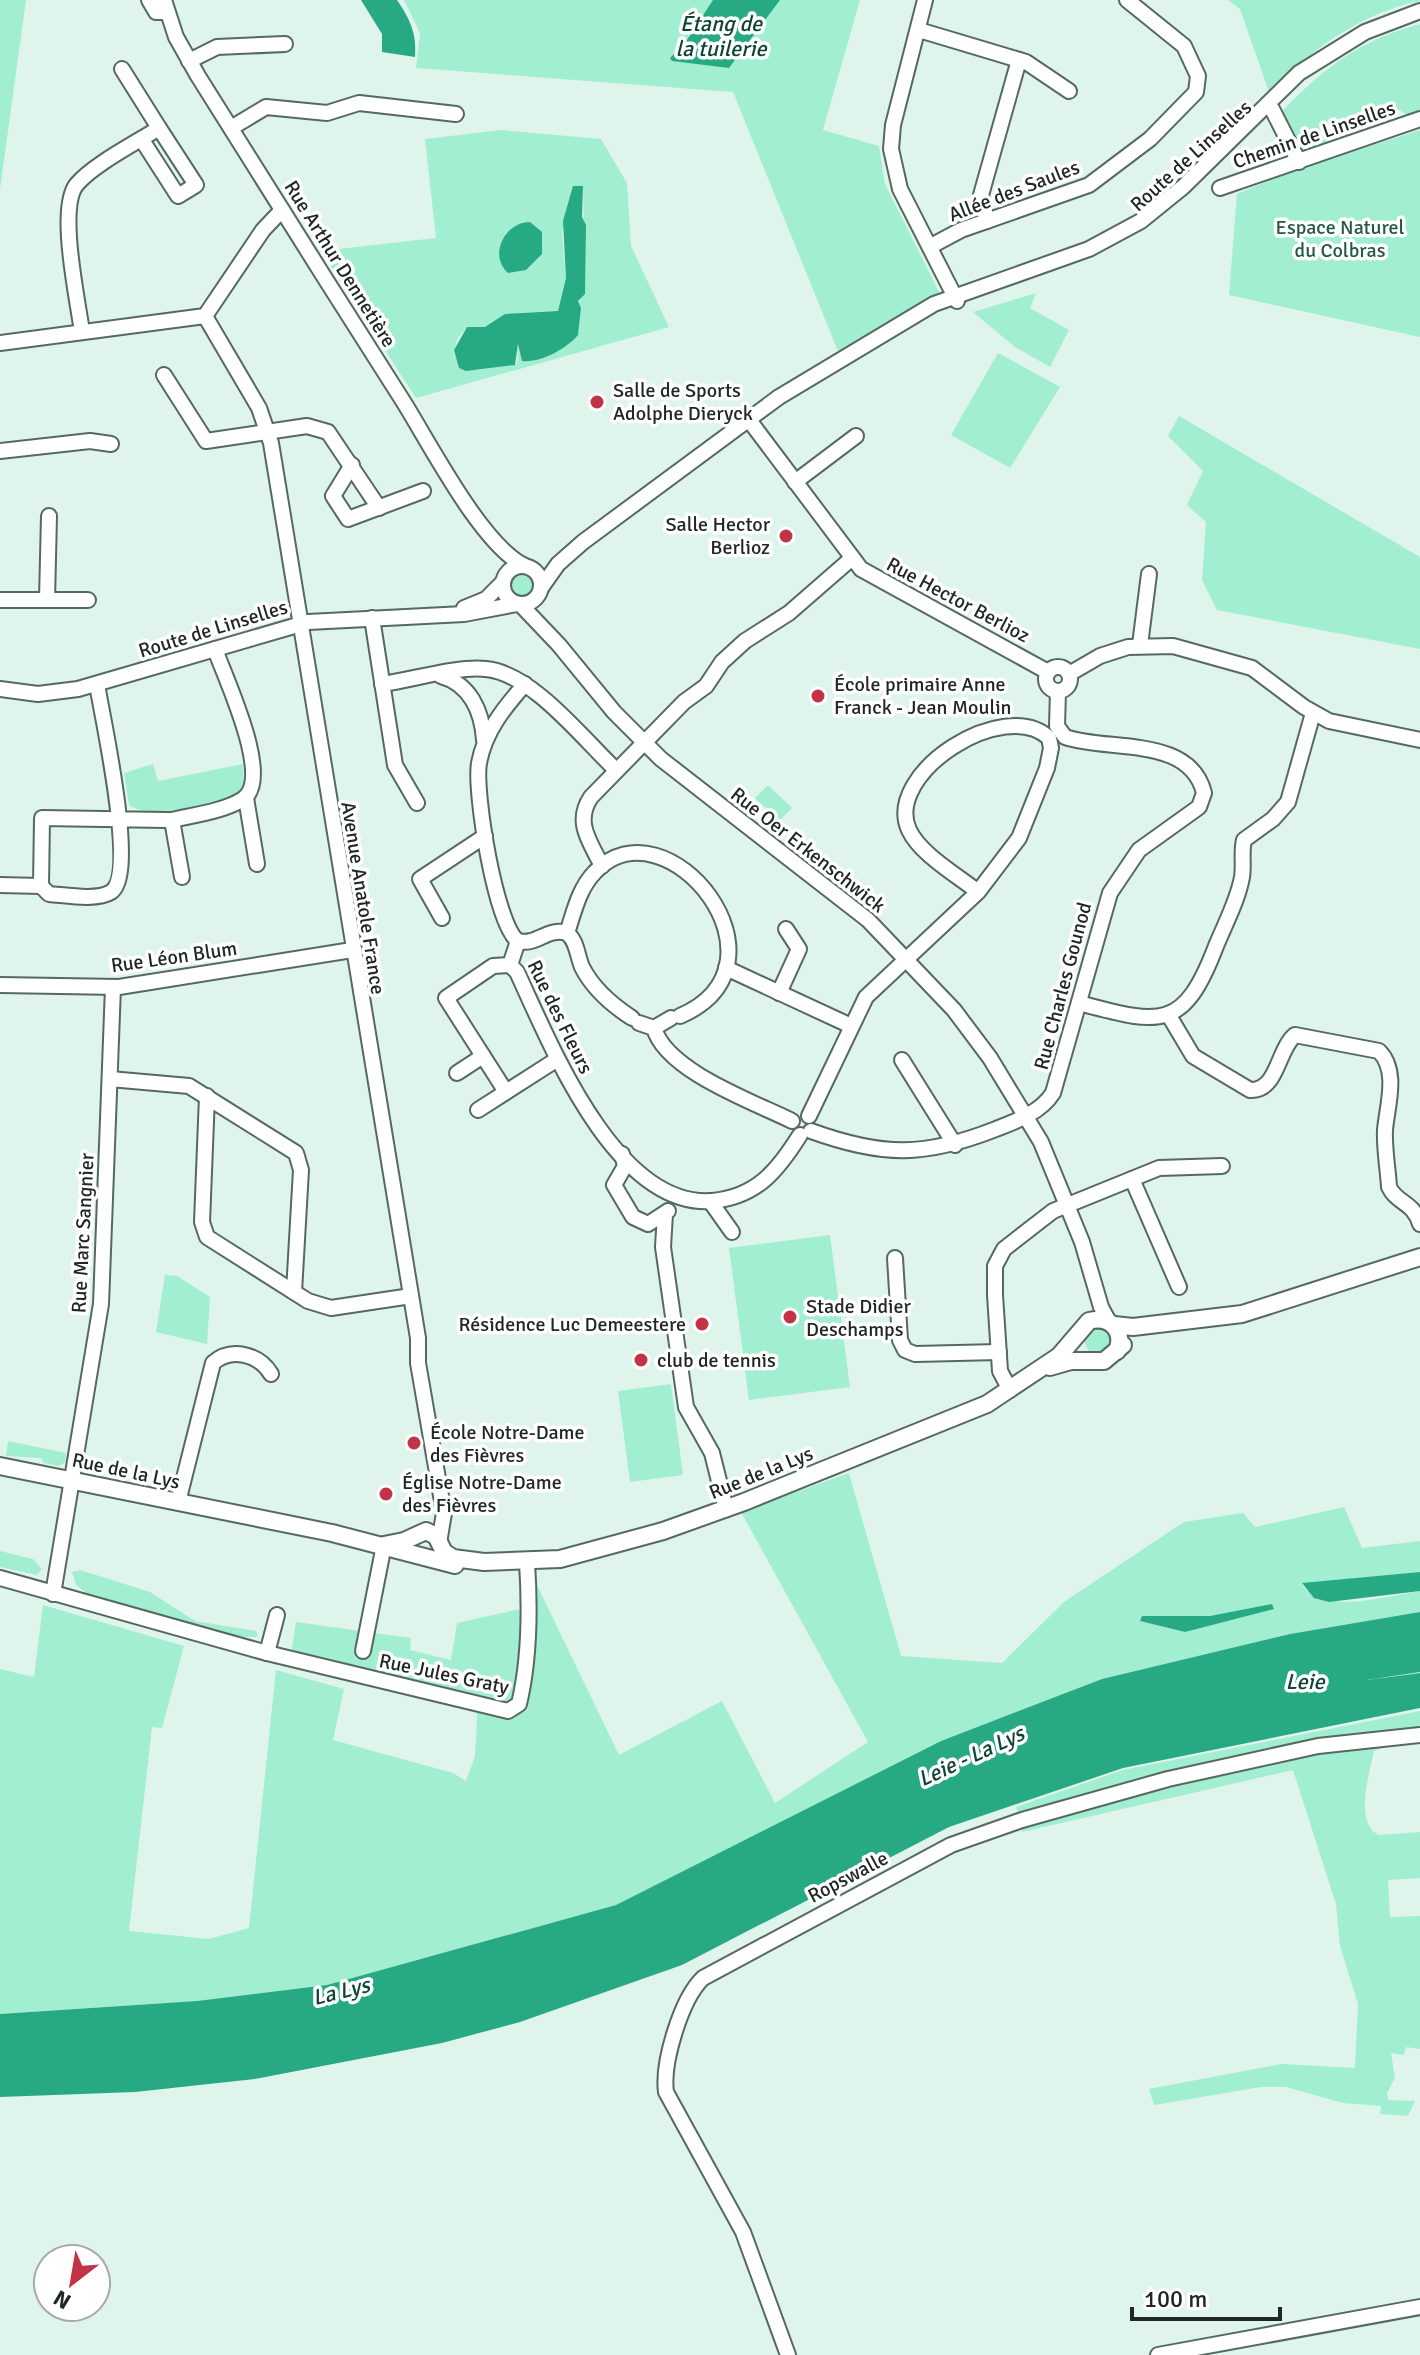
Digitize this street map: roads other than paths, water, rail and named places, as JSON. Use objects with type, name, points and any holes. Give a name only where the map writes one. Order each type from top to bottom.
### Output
[{"type":"main road","points":[[1165,1322],[1136,1335],[1104,1361],[1093,1361],[1080,1351],[1081,1329],[1094,1319],[1111,1324],[1165,1322],[1256,1311],[1420,1257]]},
{"type":"main road","points":[[1111,1324],[1120,1339],[1117,1351]]},
{"type":"main road","name":"Rue de la Lys","points":[[0,1466],[384,1545],[460,1565],[527,1562],[591,1552],[726,1509],[987,1404],[1066,1350],[1081,1329]]},
{"type":"main road","name":"Rue de la Lys","points":[[1037,1372],[1071,1361],[1093,1361]]},
{"type":"main road","name":"Rue de la Lys","points":[[384,1545],[420,1533]]},
{"type":"main road","points":[[420,1533],[434,1534],[439,1543],[435,1554],[422,1557],[413,1547],[420,1533]]},
{"type":"main road","name":"Rue de la Lys","points":[[439,1543],[453,1558],[484,1562]]},
{"type":"street","name":"Rue Arthur Dennetière","points":[[149,0],[158,14],[165,6],[189,61],[488,534],[503,553],[527,567]]},
{"type":"street","points":[[925,0],[893,125],[891,149],[897,182],[956,298]]},
{"type":"street","name":"Allée des Saules","points":[[931,246],[987,221],[1089,185],[1150,139],[1196,92],[1198,76],[1184,46],[1127,0]]},
{"type":"street","name":"Route de Linselles","points":[[541,590],[558,564],[583,542],[816,374],[956,298],[1089,249],[1141,221],[1183,187],[1287,83],[1327,55],[1378,26],[1420,11]]},
{"type":"street","points":[[919,30],[1019,60],[1069,91]]},
{"type":"street","points":[[189,61],[217,47],[285,44]]},
{"type":"street","name":"Route de Linselles","points":[[956,298],[1072,264],[1141,229],[1166,211],[1327,55]]},
{"type":"street","points":[[987,221],[981,195],[1019,60]]},
{"type":"street","points":[[122,69],[196,185],[178,196],[142,140]]},
{"type":"street","points":[[231,128],[266,107],[327,113],[359,103],[456,114]]},
{"type":"street","points":[[1272,109],[1299,162]]},
{"type":"street","name":"Chemin de Linselles","points":[[1220,188],[1420,119]]},
{"type":"street","points":[[82,332],[69,223],[72,191],[79,182],[159,128]]},
{"type":"street","points":[[2,342],[205,316],[263,230],[282,210]]},
{"type":"street","name":"Avenue Anatole France","points":[[205,316],[259,408],[268,433],[411,1296],[418,1363],[444,1526],[439,1543]]},
{"type":"street","points":[[164,375],[206,441],[320,428],[332,436],[379,508]]},
{"type":"street","name":"Rue Hector Berlioz","points":[[749,420],[851,559],[881,582],[1048,672]]},
{"type":"street","points":[[795,482],[856,436]]},
{"type":"street","points":[[0,451],[90,441],[111,444]]},
{"type":"street","points":[[352,465],[333,496],[348,519],[423,491]]},
{"type":"street","points":[[47,600],[49,516]]},
{"type":"street","name":"Rue Arthur Dennetière","points":[[488,534],[504,580]]},
{"type":"street","name":"Route de Linselles","points":[[527,567],[583,542]]},
{"type":"street","points":[[602,866],[585,833],[582,818],[587,802],[687,700],[706,686],[718,666],[743,643],[789,613],[851,559]]},
{"type":"street","points":[[527,567],[538,574],[541,590],[532,602],[519,604],[506,595],[504,580],[511,569],[527,567]]},
{"type":"street","points":[[1140,645],[1149,574]]},
{"type":"street","name":"Route de Linselles","points":[[440,615],[483,600],[504,580]]},
{"type":"street","name":"Rue Oer Erkenschwick","points":[[541,590],[544,617],[559,645]]},
{"type":"street","points":[[0,600],[88,600]]},
{"type":"street","name":"Route de Linselles","points":[[0,689],[49,694],[97,684],[300,623],[464,614],[519,604]]},
{"type":"street","name":"Rue Oer Erkenschwick","points":[[519,604],[644,742],[698,791],[852,906],[907,957],[976,1038],[1026,1116],[1068,1206],[1111,1324]]},
{"type":"street","points":[[372,618],[395,765],[417,803]]},
{"type":"street","points":[[1069,674],[1114,651],[1140,645],[1173,646],[1241,663],[1313,713],[1342,725],[1420,740]]},
{"type":"street","points":[[215,649],[252,754],[253,785],[246,798],[257,864]]},
{"type":"street","points":[[1058,667],[1069,674],[1069,685],[1058,691],[1047,684],[1048,672],[1058,667]]},
{"type":"street","points":[[382,684],[486,669],[525,684],[616,770]]},
{"type":"street","points":[[438,676],[456,682],[468,692],[481,721],[483,748]]},
{"type":"street","points":[[0,885],[41,886],[51,894],[99,895],[113,891],[121,876],[119,819],[97,684]]},
{"type":"street","name":"Rue des Fleurs","points":[[525,684],[496,719],[483,748],[477,791],[505,926],[518,941],[510,965],[517,972],[556,1060],[590,1114],[640,1172],[665,1191],[694,1200],[710,1201],[746,1193],[769,1179],[806,1127],[849,1025],[866,997],[907,957]]},
{"type":"street","name":"Rue Charles Gounod","points":[[1026,1116],[1041,1107],[1053,1093],[1105,905],[1123,869],[1146,844],[1199,807],[1204,799],[1196,775],[1174,756],[1065,737],[1057,726],[1058,691]]},
{"type":"street","points":[[1079,1003],[1140,1019],[1168,1014],[1191,998],[1203,981],[1241,881],[1244,840],[1273,819],[1288,802],[1313,713]]},
{"type":"street","points":[[907,957],[978,892],[1009,853],[1033,809],[1050,758],[1051,744],[1045,734],[1008,726],[976,734],[934,762],[908,795],[905,813],[913,836],[978,892]]},
{"type":"street","points":[[41,886],[42,818],[172,820],[246,798]]},
{"type":"street","points":[[172,820],[182,877]]},
{"type":"street","points":[[442,918],[420,879],[485,836]]},
{"type":"street","points":[[567,933],[585,885],[602,866],[619,858],[650,856],[687,871],[709,892],[725,921],[726,968],[717,987],[705,1001],[676,1017],[642,1023]]},
{"type":"street","points":[[779,993],[799,949],[786,929]]},
{"type":"street","points":[[518,941],[530,942],[550,931],[567,933],[573,939],[588,978],[607,999],[642,1023],[663,1049],[680,1062],[792,1121],[799,1114],[806,1127],[852,1146],[884,1152],[922,1151],[955,1145],[1026,1116]]},
{"type":"street","name":"Rue Léon Blum","points":[[0,985],[113,987],[352,950]]},
{"type":"street","points":[[506,1092],[446,998],[493,966],[510,965]]},
{"type":"street","points":[[726,968],[849,1025]]},
{"type":"street","name":"Rue Marc Sangnier","points":[[73,1479],[101,1304],[113,987]]},
{"type":"street","points":[[1168,1014],[1191,1054],[1245,1088],[1263,1088],[1288,1042],[1297,1034],[1379,1051],[1388,1069],[1390,1110],[1385,1130],[1389,1187],[1393,1195],[1415,1209],[1420,1224]]},
{"type":"street","points":[[457,1073],[483,1056]]},
{"type":"street","points":[[478,1110],[556,1060]]},
{"type":"street","points":[[902,1060],[955,1145]]},
{"type":"street","points":[[110,1079],[176,1082],[207,1096],[300,1158],[294,1292]]},
{"type":"street","points":[[207,1096],[204,1233],[316,1305],[331,1308],[411,1296]]},
{"type":"street","points":[[622,1153],[625,1166],[615,1182],[616,1191],[633,1217],[646,1225],[663,1247]]},
{"type":"street","points":[[1010,1390],[1001,1377],[994,1276],[997,1260],[1004,1249],[1045,1216],[1132,1179],[1168,1166],[1222,1166]]},
{"type":"street","points":[[619,1175],[632,1169],[640,1172]]},
{"type":"street","points":[[1132,1179],[1179,1287]]},
{"type":"street","points":[[665,1191],[670,1198],[663,1247],[686,1407],[710,1448],[726,1509]]},
{"type":"street","points":[[646,1225],[679,1202],[694,1200]]},
{"type":"street","points":[[710,1201],[732,1232]]},
{"type":"street","points":[[895,1258],[900,1340],[905,1350],[915,1354],[999,1352]]},
{"type":"street","name":"Rue Oer Erkenschwick","points":[[1081,1329],[1092,1303],[1092,1276]]},
{"type":"street","points":[[178,1502],[213,1363],[226,1355],[237,1354],[261,1361],[271,1374]]},
{"type":"street","points":[[53,1594],[73,1479]]},
{"type":"street","points":[[420,1533],[438,1518],[441,1500]]},
{"type":"street","points":[[363,1651],[384,1545]]},
{"type":"street","name":"Rue Jules Graty","points":[[0,1578],[267,1653],[484,1707],[513,1710],[520,1702],[528,1638],[527,1562]]},
{"type":"street","points":[[267,1653],[277,1615]]},
{"type":"street","name":"Ropswalle","points":[[788,2355],[743,2232],[666,2092],[664,2078],[669,2053],[688,2001],[703,1978],[951,1845],[1022,1820],[1168,1779],[1303,1749],[1420,1735]]},
{"type":"street","points":[[1158,2355],[1420,2307]]},
{"type":"water","points":[[361,0],[397,0],[412,27],[415,57],[382,52],[382,34]]},
{"type":"water","name":"Étang de la tuilerie","points":[[713,0],[780,0],[729,68],[672,61],[670,58],[685,43]]},
{"type":"water","points":[[573,186],[583,186],[582,217],[586,225],[585,294],[578,301],[581,308],[578,335],[560,350],[537,360],[522,361],[518,344],[515,365],[466,371],[459,368],[454,350],[467,327],[485,327],[505,314],[558,311],[566,278],[563,221]]},
{"type":"water","points":[[530,222],[542,232],[542,254],[526,270],[508,273],[499,257],[502,241],[513,227]]},
{"type":"water","points":[[1420,1572],[1420,1591],[1329,1602],[1314,1598],[1302,1583]]},
{"type":"water","points":[[1272,1604],[1274,1609],[1185,1632],[1140,1621],[1142,1616],[1210,1616]]},
{"type":"water","name":"Leie","points":[[1420,1612],[1420,1672],[1367,1680],[1420,1673],[1420,1708],[1123,1768],[949,1827],[682,1965],[520,2022],[442,2043],[255,2079],[135,2092],[0,2097],[0,2014],[197,2001],[327,1985],[616,1905],[941,1741],[1102,1679],[1290,1634]]},
{"type":"place","name":"Salle de Sports Adolphe Dieryck","points":[[597,402]]},
{"type":"place","name":"Salle Hector Berlioz","points":[[786,536]]},
{"type":"place","name":"École primaire Anne Franck - Jean Moulin","points":[[818,696]]},
{"type":"place","name":"Stade Didier Deschamps","points":[[790,1317]]},
{"type":"place","name":"Résidence Luc Demeestere","points":[[702,1324]]},
{"type":"place","name":"club de tennis","points":[[641,1360]]},
{"type":"place","name":"École Notre-Dame des Fièvres","points":[[414,1443]]},
{"type":"place","name":"Église Notre-Dame des Fièvres","points":[[386,1494]]},
{"type":"park label","name":"Espace Naturel du Colbras","points":[[1340,238]]},
{"type":"water label","name":"Leie - La Lys","points":[[971,1756]]},
{"type":"water label","name":"La Lys","points":[[341,1991]]}]
